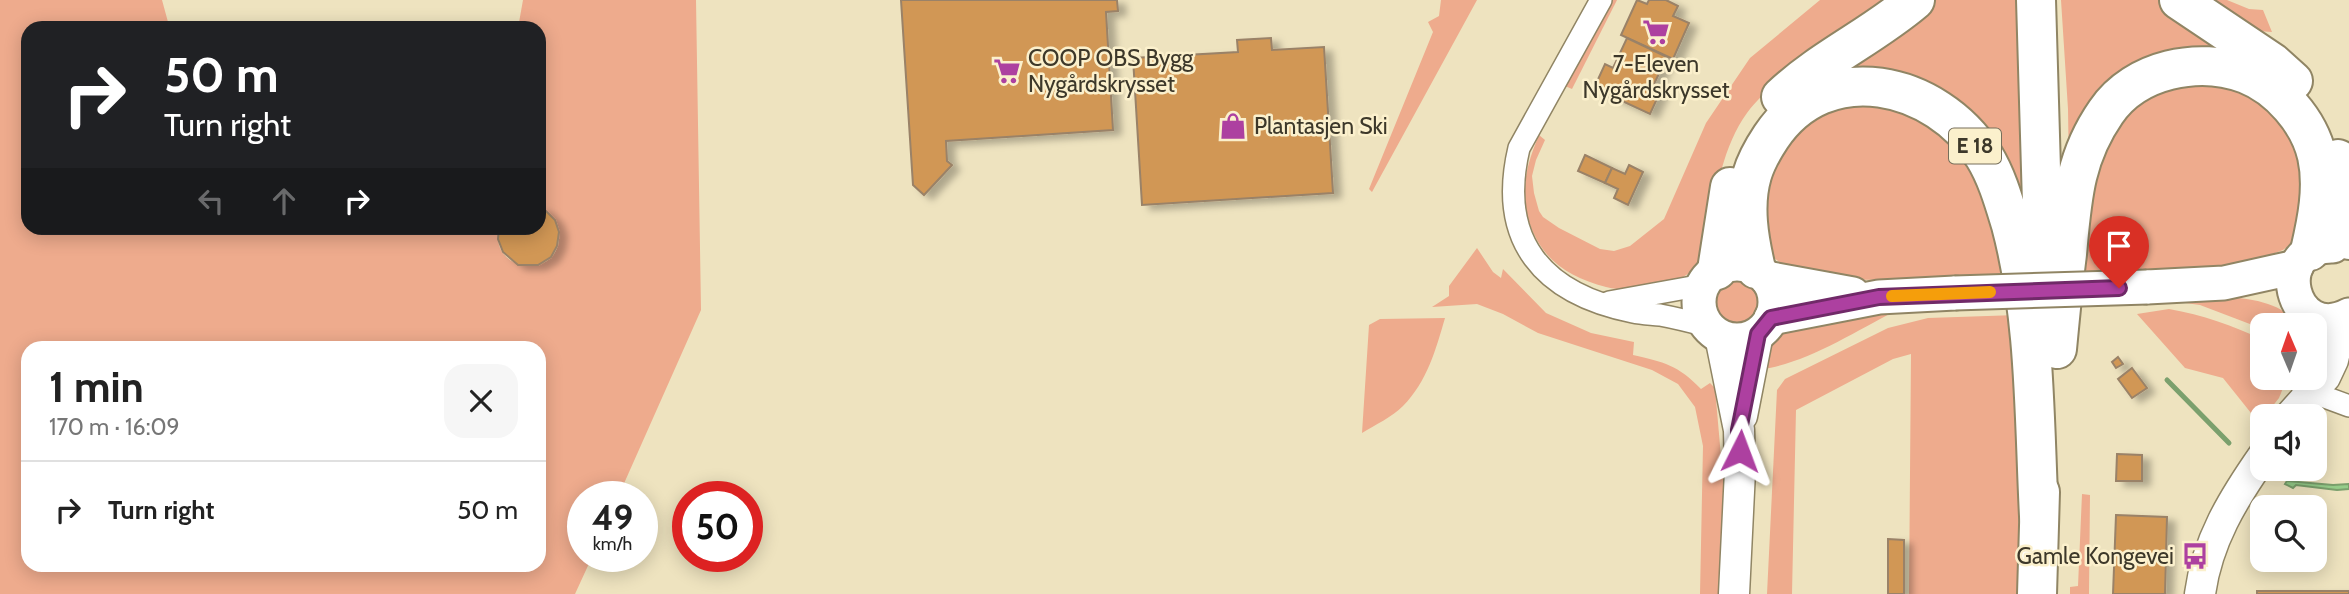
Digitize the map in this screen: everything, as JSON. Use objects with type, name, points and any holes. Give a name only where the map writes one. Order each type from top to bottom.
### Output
[{"type":"highway","points":[[1710,278],[1732,176],[1742,148],[1760,118],[1788,91],[1915,0]]},
{"type":"highway","name":"E 18","points":[[2036,0],[2044,270],[2037,594]]},
{"type":"highway","points":[[2049,0],[2057,349],[2051,594]]},
{"type":"highway","points":[[2179,0],[2273,63],[2315,104],[2337,153],[2349,240]]},
{"type":"highway","points":[[2057,349],[2073,190],[2082,157],[2107,110],[2127,89],[2153,74],[2184,68],[2216,67],[2246,75],[2276,93],[2295,112],[2311,138],[2317,157],[2320,190],[2317,222],[2303,259]]},
{"type":"highway","name":"E 18","points":[[1761,274],[1749,239],[1747,212],[1751,177],[1759,155],[1780,125],[1800,106],[1828,92],[1869,85],[1897,90],[1925,101],[1957,124],[1984,156],[2003,196],[2017,250],[2029,320],[2039,516]]},
{"type":"main road","points":[[1734,594],[1740,484],[1739,430],[1714,331],[1699,306],[1710,278],[1736,264],[1761,274],[1836,292],[1879,297],[2147,287],[2224,283],[2303,259],[2330,245],[2349,251]]},
{"type":"main road","points":[[2303,259],[2292,285],[2305,313]]},
{"type":"main road","points":[[1739,430],[1764,326],[1774,297],[1761,274]]},
{"type":"main road","points":[[2224,283],[2303,313]]},
{"type":"main road","points":[[1714,331],[1739,340],[1764,326],[1879,297]]},
{"type":"main road","points":[[2328,320],[2346,316]]},
{"type":"main road","points":[[2302,396],[2325,377],[2346,316]]},
{"type":"main road","points":[[2200,594],[2203,570],[2212,544],[2250,475]]},
{"type":"street","points":[[1601,0],[1519,148],[1513,173],[1513,198],[1518,229],[1538,263],[1555,281],[1576,294],[1634,312],[1657,315],[1714,331]]},
{"type":"street","points":[[1604,303],[1710,278]]},
{"type":"street","points":[[2302,396],[2349,406]]},
{"type":"shaded area","points":[[0,0],[162,0],[168,21],[21,21],[21,235],[499,235],[504,254],[513,262],[536,265],[547,261],[555,252],[559,239],[556,222],[546,213],[546,21],[519,21],[523,0],[696,0],[701,310],[625,481],[567,481],[567,572],[585,572],[575,594],[0,594]]},
{"type":"shaded area","points":[[1441,0],[1477,0],[1372,192],[1369,189],[1433,32],[1428,22],[1439,16]]},
{"type":"shaded area","points":[[1610,0],[1617,0],[1572,89],[1565,86]]},
{"type":"shaded area","points":[[1820,0],[1900,0],[1797,68],[1762,96],[1747,113],[1726,154],[1703,256],[1691,271],[1681,278],[1656,287],[1617,289],[1572,274],[1546,253],[1528,219],[1525,195],[1527,171],[1539,135],[1545,140],[1532,176],[1534,193],[1543,217],[1600,249],[1614,251],[1630,246],[1664,219],[1706,123],[1750,58]]},
{"type":"shaded area","points":[[1924,0],[2024,0],[2034,275],[1977,133],[1819,86]]},
{"type":"shaded area","points":[[2061,0],[2165,0],[2252,55],[2184,54],[2069,173]]},
{"type":"shaded area","points":[[2197,0],[2227,0],[2249,9],[2263,10],[2272,32],[2244,30]]},
{"type":"shaded area","points":[[2179,78],[2259,90],[2308,158],[2300,236],[2283,250],[2248,263],[2146,274],[2079,275],[2077,224],[2115,116]]},
{"type":"shaded area","points":[[1886,97],[1974,156],[2017,279],[1821,280],[1786,267],[1769,254],[1759,200],[1780,136],[1810,109]]},
{"type":"shaded area","points":[[1477,248],[1493,272],[1501,278],[1503,269],[1546,313],[1591,333],[1634,342],[1633,355],[1670,366],[1701,389],[1710,383],[1715,388],[1721,457],[1729,464],[1723,594],[1700,594],[1703,446],[1695,407],[1678,384],[1652,370],[1538,333],[1503,314],[1477,304],[1432,307],[1449,296],[1449,286]]},
{"type":"shaded area","points":[[1735,278],[1751,285],[1758,301],[1751,317],[1735,324],[1719,317],[1712,301],[1719,285]]},
{"type":"shaded area","points":[[2229,297],[2270,305],[2286,313],[2250,313],[2250,324],[2200,305],[2149,298]]},
{"type":"shaded area","points":[[2169,309],[2217,321],[2250,334],[2250,390],[2282,390],[2279,398],[2274,404],[2250,404],[2250,412],[2223,378],[2185,368],[2137,314]]},
{"type":"shaded area","points":[[1893,312],[1812,354],[1762,369],[1771,343],[1782,331],[1795,323],[1827,314]]},
{"type":"shaded area","points":[[2017,315],[2022,531],[2018,594],[1909,594],[1911,354],[1893,359],[1796,410],[1792,594],[1767,594],[1777,390],[1785,379],[1888,328],[1928,318]]},
{"type":"shaded area","points":[[1445,318],[1430,365],[1411,397],[1394,414],[1362,433],[1369,325],[1380,319]]},
{"type":"shaded area","points":[[2287,481],[2349,484],[2349,489],[2296,485],[2293,488],[2285,484]]},
{"type":"shaded area","points":[[2082,494],[2090,495],[2089,594],[2070,594],[2070,587],[2078,586]]},
{"type":"building","name":"COOP OBS Bygg Nygårdskrysset","points":[[901,0],[1117,0],[1118,11],[1106,12],[1113,130],[946,141],[947,161],[952,165],[924,195],[913,185]]},
{"type":"building","points":[[1637,0],[1647,4],[1649,0],[1666,0],[1678,6],[1673,16],[1689,23],[1673,59],[1621,35]]},
{"type":"building","name":"Plantasjen Ski","points":[[1271,38],[1272,50],[1324,47],[1333,193],[1142,205],[1133,58],[1238,52],[1237,40]]},
{"type":"building","points":[[1627,38],[1667,57],[1653,86],[1661,90],[1650,114],[1594,88],[1605,64],[1613,68]]},
{"type":"building","points":[[1585,155],[1612,168],[1605,183],[1578,171]]},
{"type":"building","points":[[1629,165],[1643,172],[1628,205],[1614,198],[1618,189],[1605,183],[1612,168],[1625,174]]},
{"type":"building","points":[[546,211],[555,220],[559,232],[557,246],[551,257],[538,265],[518,265],[503,252],[498,235],[546,235]]},
{"type":"building","points":[[2118,357],[2123,364],[2116,368],[2112,362]]},
{"type":"building","points":[[2132,368],[2147,388],[2132,398],[2118,379]]},
{"type":"building","points":[[2117,454],[2142,455],[2142,481],[2116,481]]},
{"type":"building","points":[[2116,515],[2167,517],[2165,594],[2113,594]]},
{"type":"building","points":[[1888,539],[1904,540],[1904,594],[1888,594]]},
{"type":"building","points":[[2257,591],[2349,591],[2349,594],[2257,594]]},
{"type":"waterway","points":[[2167,380],[2229,443]]},
{"type":"slow traffic","points":[[1892,296],[1990,292]]},
{"type":"place","name":"7-Eleven Nygårdskrysset","points":[[1656,32]]},
{"type":"place","name":"COOP OBS Bygg Nygårdskrysset","points":[[1007,71]]},
{"type":"place","name":"Plantasjen Ski","points":[[1233,126]]},
{"type":"place","name":"Gamle Kongevei","points":[[2195,556]]},
{"type":"route","points":[[1740,451],[1739,430],[1758,334],[1771,318],[1879,297],[2119,288]]}]
